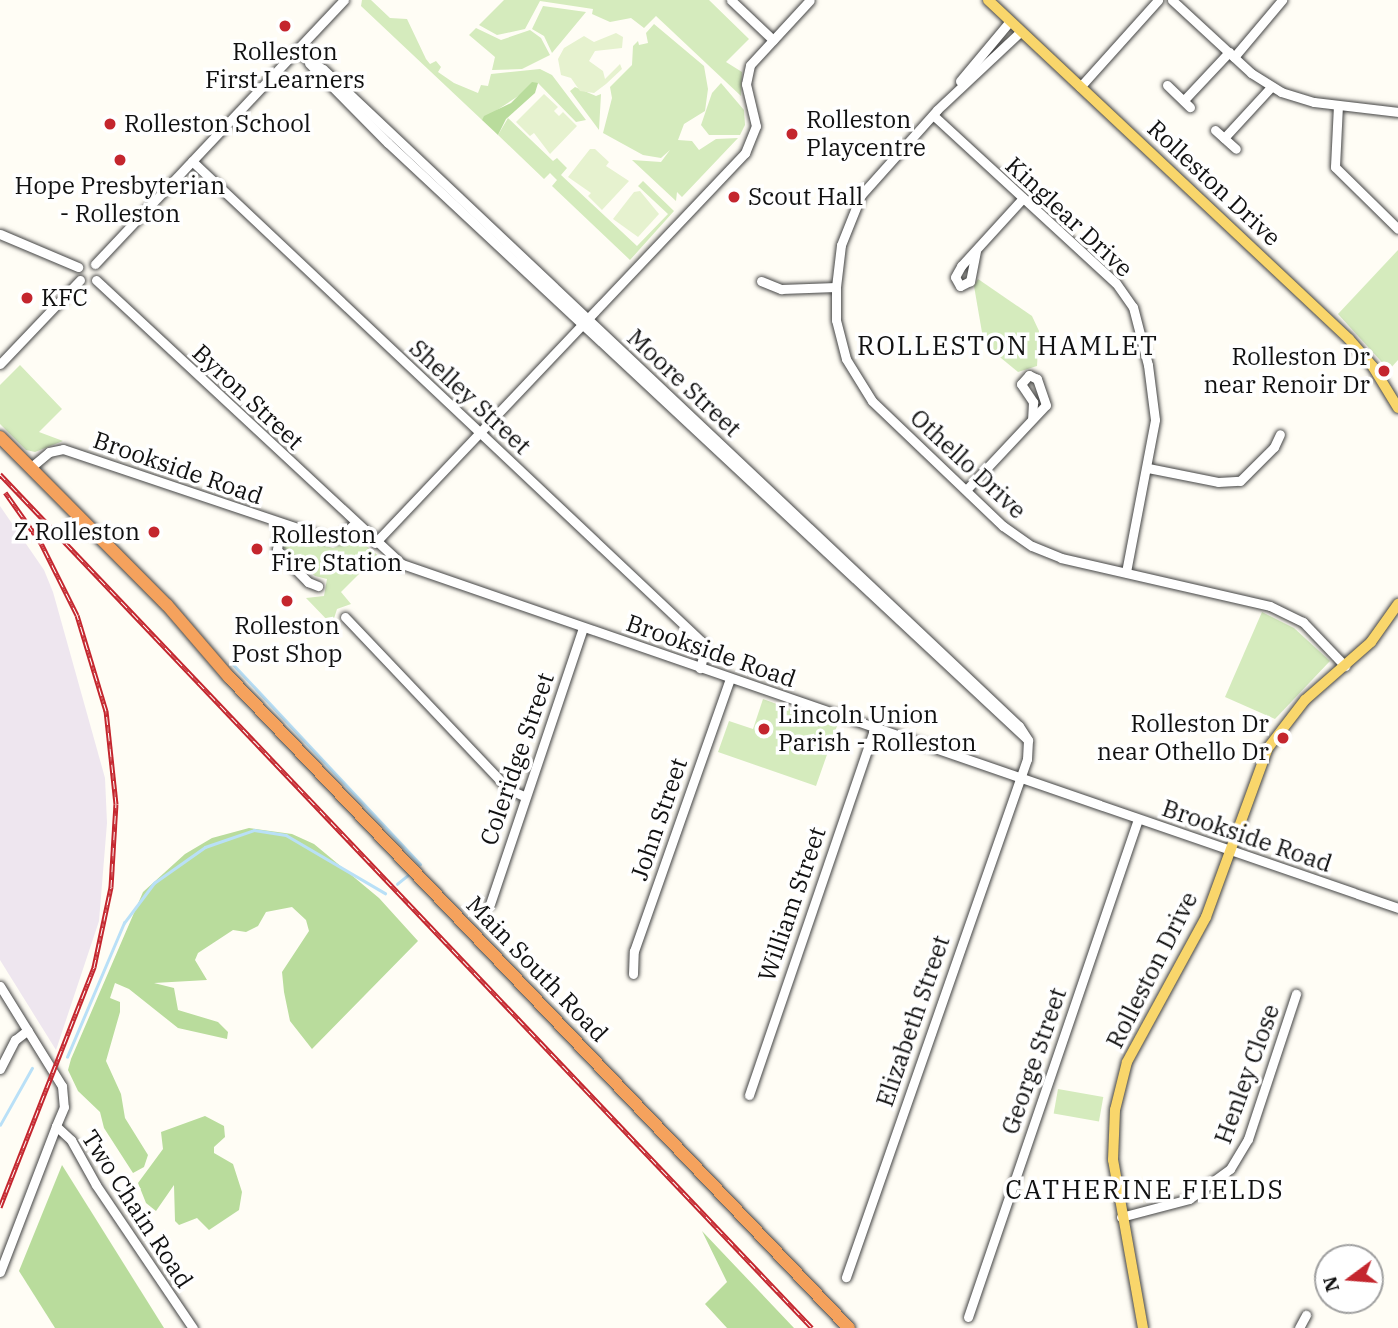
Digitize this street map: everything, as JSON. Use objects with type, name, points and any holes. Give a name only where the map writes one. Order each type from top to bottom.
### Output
[{"type":"highway","name":"Main South Road","points":[[0,437],[167,605],[195,640],[849,1328]]},
{"type":"main road","name":"Rolleston Drive","points":[[988,0],[1355,345],[1398,408]]},
{"type":"main road","name":"Rolleston Drive","points":[[1143,1328],[1121,1217],[1112,1148],[1124,1073],[1142,1028],[1200,929],[1273,740],[1308,697],[1376,636],[1398,604]]},
{"type":"street","points":[[94,264],[344,0]]},
{"type":"street","points":[[731,0],[773,40]]},
{"type":"street","points":[[375,543],[748,148],[756,118],[747,72],[810,0]]},
{"type":"street","points":[[1080,87],[1158,0]]},
{"type":"street","points":[[1172,0],[1271,87],[1299,98],[1398,112]]},
{"type":"street","points":[[1167,85],[1187,103],[1282,0]]},
{"type":"street","name":"Othello Drive","points":[[1010,21],[935,112],[861,195],[841,245],[835,287],[836,320],[846,359],[864,389],[1003,526],[1032,546],[1061,558],[1270,606],[1303,622],[1345,666]]},
{"type":"street","name":"Othello Drive","points":[[935,112],[1021,31]]},
{"type":"street","name":"Moore Street","points":[[296,51],[323,69],[584,321],[1020,726],[1030,749],[1019,778]]},
{"type":"street","points":[[1224,138],[1271,87]]},
{"type":"street","points":[[1338,105],[1335,167],[1398,229]]},
{"type":"street","name":"Kinglear Drive","points":[[935,112],[1116,283],[1133,307],[1155,405],[1148,468],[1126,572]]},
{"type":"street","points":[[1215,130],[1236,149]]},
{"type":"street","name":"Shelley Street","points":[[191,161],[701,641],[705,650],[700,668]]},
{"type":"street","points":[[976,251],[1023,198]]},
{"type":"street","points":[[0,234],[78,267]]},
{"type":"street","points":[[78,267],[84,262],[94,264]]},
{"type":"street","points":[[0,364],[80,280],[96,279],[94,264]]},
{"type":"street","points":[[78,267],[80,280]]},
{"type":"street","name":"Byron Street","points":[[96,279],[375,543]]},
{"type":"street","points":[[761,281],[781,289],[835,287]]},
{"type":"street","points":[[967,489],[1032,419]]},
{"type":"street","points":[[1148,468],[1218,482],[1240,481],[1275,447],[1280,434]]},
{"type":"street","name":"Brookside Road","points":[[30,468],[49,452],[68,450],[330,539],[341,536],[354,524]]},
{"type":"street","points":[[281,524],[277,551],[308,582],[318,586]]},
{"type":"street","name":"Brookside Road","points":[[375,543],[408,567],[1398,908]]},
{"type":"street","points":[[345,617],[508,789],[524,796]]},
{"type":"street","name":"Coleridge Street","points":[[490,904],[524,796],[583,627]]},
{"type":"street","name":"John Street","points":[[633,974],[634,951],[730,678]]},
{"type":"street","name":"William Street","points":[[748,1094],[875,728]]},
{"type":"street","name":"Elizabeth Street","points":[[846,1277],[1019,778]]},
{"type":"street","name":"George Street","points":[[968,1317],[1138,819]]},
{"type":"street","name":"Two Chain Road","points":[[0,986],[54,1072],[65,1097],[56,1126],[71,1140],[96,1185],[192,1328]]},
{"type":"street","name":"Henley Close","points":[[1121,1217],[1189,1199],[1230,1168],[1248,1139],[1296,994]]},
{"type":"street","points":[[0,1069],[12,1044],[28,1030]]},
{"type":"street","points":[[0,1272],[56,1126]]},
{"type":"street","points":[[1299,1328],[1306,1315]]},
{"type":"shaded area","points":[[0,506],[44,570],[53,592],[105,778],[107,823],[99,921],[56,1050],[0,960]]},
{"type":"green space","points":[[362,0],[371,0],[390,18],[407,19],[426,59],[430,64],[436,61],[441,67],[438,72],[454,83],[478,93],[481,85],[488,86],[491,74],[540,69],[552,75],[586,120],[576,122],[538,83],[482,120],[361,6]]},
{"type":"green space","points":[[504,0],[709,0],[749,39],[726,62],[742,72],[741,96],[656,16],[644,28],[631,18],[610,22],[592,14],[593,9],[540,1],[525,29],[497,35],[479,25]]},
{"type":"green space","points":[[543,6],[586,12],[552,53],[544,36],[532,29]]},
{"type":"green space","points":[[654,24],[704,66],[708,89],[705,111],[684,124],[678,140],[692,141],[699,150],[716,139],[738,138],[682,197],[677,192],[676,201],[632,160],[661,162],[670,150],[661,158],[643,155],[603,133],[612,98],[610,87],[632,65],[633,46],[638,41],[639,45],[648,43],[646,33]]},
{"type":"green space","points":[[476,28],[501,40],[530,30],[541,38],[550,55],[522,69],[492,70],[495,57],[469,35]]},
{"type":"green space","points":[[616,33],[623,37],[622,48],[595,51],[589,61],[603,71],[605,79],[620,64],[622,69],[606,84],[594,93],[580,91],[571,78],[561,75],[558,59],[564,48],[584,36],[594,42]]},
{"type":"green space","points":[[532,82],[538,83],[535,93],[506,119],[498,135],[482,120],[484,116],[511,103]]},
{"type":"green space","points":[[721,83],[744,110],[745,125],[740,135],[709,135],[701,125],[712,93]]},
{"type":"green space","points":[[575,87],[596,96],[601,94],[599,130],[570,91]]},
{"type":"green space","points":[[544,94],[558,107],[554,111],[559,116],[563,112],[577,126],[550,154],[534,133],[530,136],[516,122]]},
{"type":"green space","points":[[508,118],[553,161],[557,158],[567,168],[561,175],[637,246],[668,214],[638,186],[643,181],[674,211],[630,260],[552,186],[557,180],[550,173],[544,179],[498,135]]},
{"type":"green space","points":[[590,149],[595,149],[609,162],[606,166],[629,181],[602,210],[588,196],[591,193],[568,177]]},
{"type":"green space","points":[[640,191],[659,214],[638,237],[613,219],[634,192]]},
{"type":"green space","points":[[1398,250],[1398,360],[1389,370],[1338,314]]},
{"type":"green space","points":[[978,279],[1032,316],[1039,331],[1037,366],[1018,372],[984,344],[974,286]]},
{"type":"green space","points":[[20,365],[62,409],[39,432],[63,441],[35,452],[26,450],[0,424],[0,385]]},
{"type":"green space","points":[[291,535],[333,548],[354,540],[363,543],[388,564],[385,573],[366,567],[341,592],[351,604],[337,609],[332,625],[306,598],[324,596],[327,579],[315,576],[283,547],[282,539]]},
{"type":"green space","points":[[1262,612],[1294,628],[1330,661],[1275,719],[1225,697]]},
{"type":"green space","points":[[763,699],[837,726],[816,786],[718,752],[729,721],[753,729]]},
{"type":"green space","points":[[249,828],[292,834],[314,844],[379,898],[418,941],[312,1049],[290,1021],[284,992],[282,972],[309,931],[306,920],[292,907],[266,912],[258,926],[246,932],[233,930],[198,953],[195,960],[207,980],[154,983],[174,988],[178,1010],[218,1022],[228,1032],[227,1039],[178,1028],[129,989],[115,983],[110,998],[120,1002],[120,1012],[106,1061],[121,1094],[125,1118],[148,1155],[144,1167],[133,1173],[104,1128],[100,1112],[78,1091],[68,1070],[71,1059],[143,892],[185,854],[212,838]]},
{"type":"green space","points":[[1058,1089],[1103,1097],[1099,1122],[1054,1114]]},
{"type":"green space","points":[[205,1116],[224,1126],[225,1137],[214,1147],[214,1153],[233,1164],[242,1192],[239,1210],[209,1230],[197,1218],[179,1225],[175,1221],[174,1185],[156,1211],[146,1203],[138,1183],[163,1149],[161,1132]]},
{"type":"green space","points":[[62,1165],[164,1328],[55,1328],[19,1271]]},
{"type":"green space","points":[[702,1231],[794,1328],[727,1328],[705,1304],[727,1282]]},
{"type":"waterway","points":[[233,664],[420,864]]},
{"type":"waterway","points":[[67,1057],[124,923],[154,883],[205,847],[254,830],[286,835],[385,893]]},
{"type":"waterway","points":[[397,884],[407,876]]},
{"type":"waterway","points":[[0,1125],[32,1068]]},
{"type":"railway","points":[[0,474],[812,1328]]},
{"type":"railway","points":[[0,1207],[94,967],[111,887],[116,804],[106,711],[77,615],[41,543],[5,492]]},
{"type":"place","name":"Rolleston First Learners","points":[[285,26]]},
{"type":"place","name":"Rolleston School","points":[[110,124]]},
{"type":"place","name":"Rolleston Playcentre","points":[[792,134]]},
{"type":"place","name":"Hope Presbyterian - Rolleston","points":[[120,160]]},
{"type":"place","name":"Scout Hall","points":[[734,197]]},
{"type":"place","name":"KFC","points":[[27,298]]},
{"type":"place","name":"Rolleston Dr near Renoir Dr","points":[[1384,371]]},
{"type":"place","name":"Z Rolleston","points":[[154,532]]},
{"type":"place","name":"Rolleston Fire Station","points":[[257,549]]},
{"type":"place","name":"Rolleston Post Shop","points":[[287,601]]},
{"type":"place","name":"Lincoln Union Parish - Rolleston","points":[[764,729]]},
{"type":"place","name":"Rolleston Dr near Othello Dr","points":[[1283,738]]},
{"type":"district","name":"ROLLESTON HAMLET","points":[[1008,346]]},
{"type":"district","name":"CATHERINE FIELDS","points":[[1145,1190]]}]
